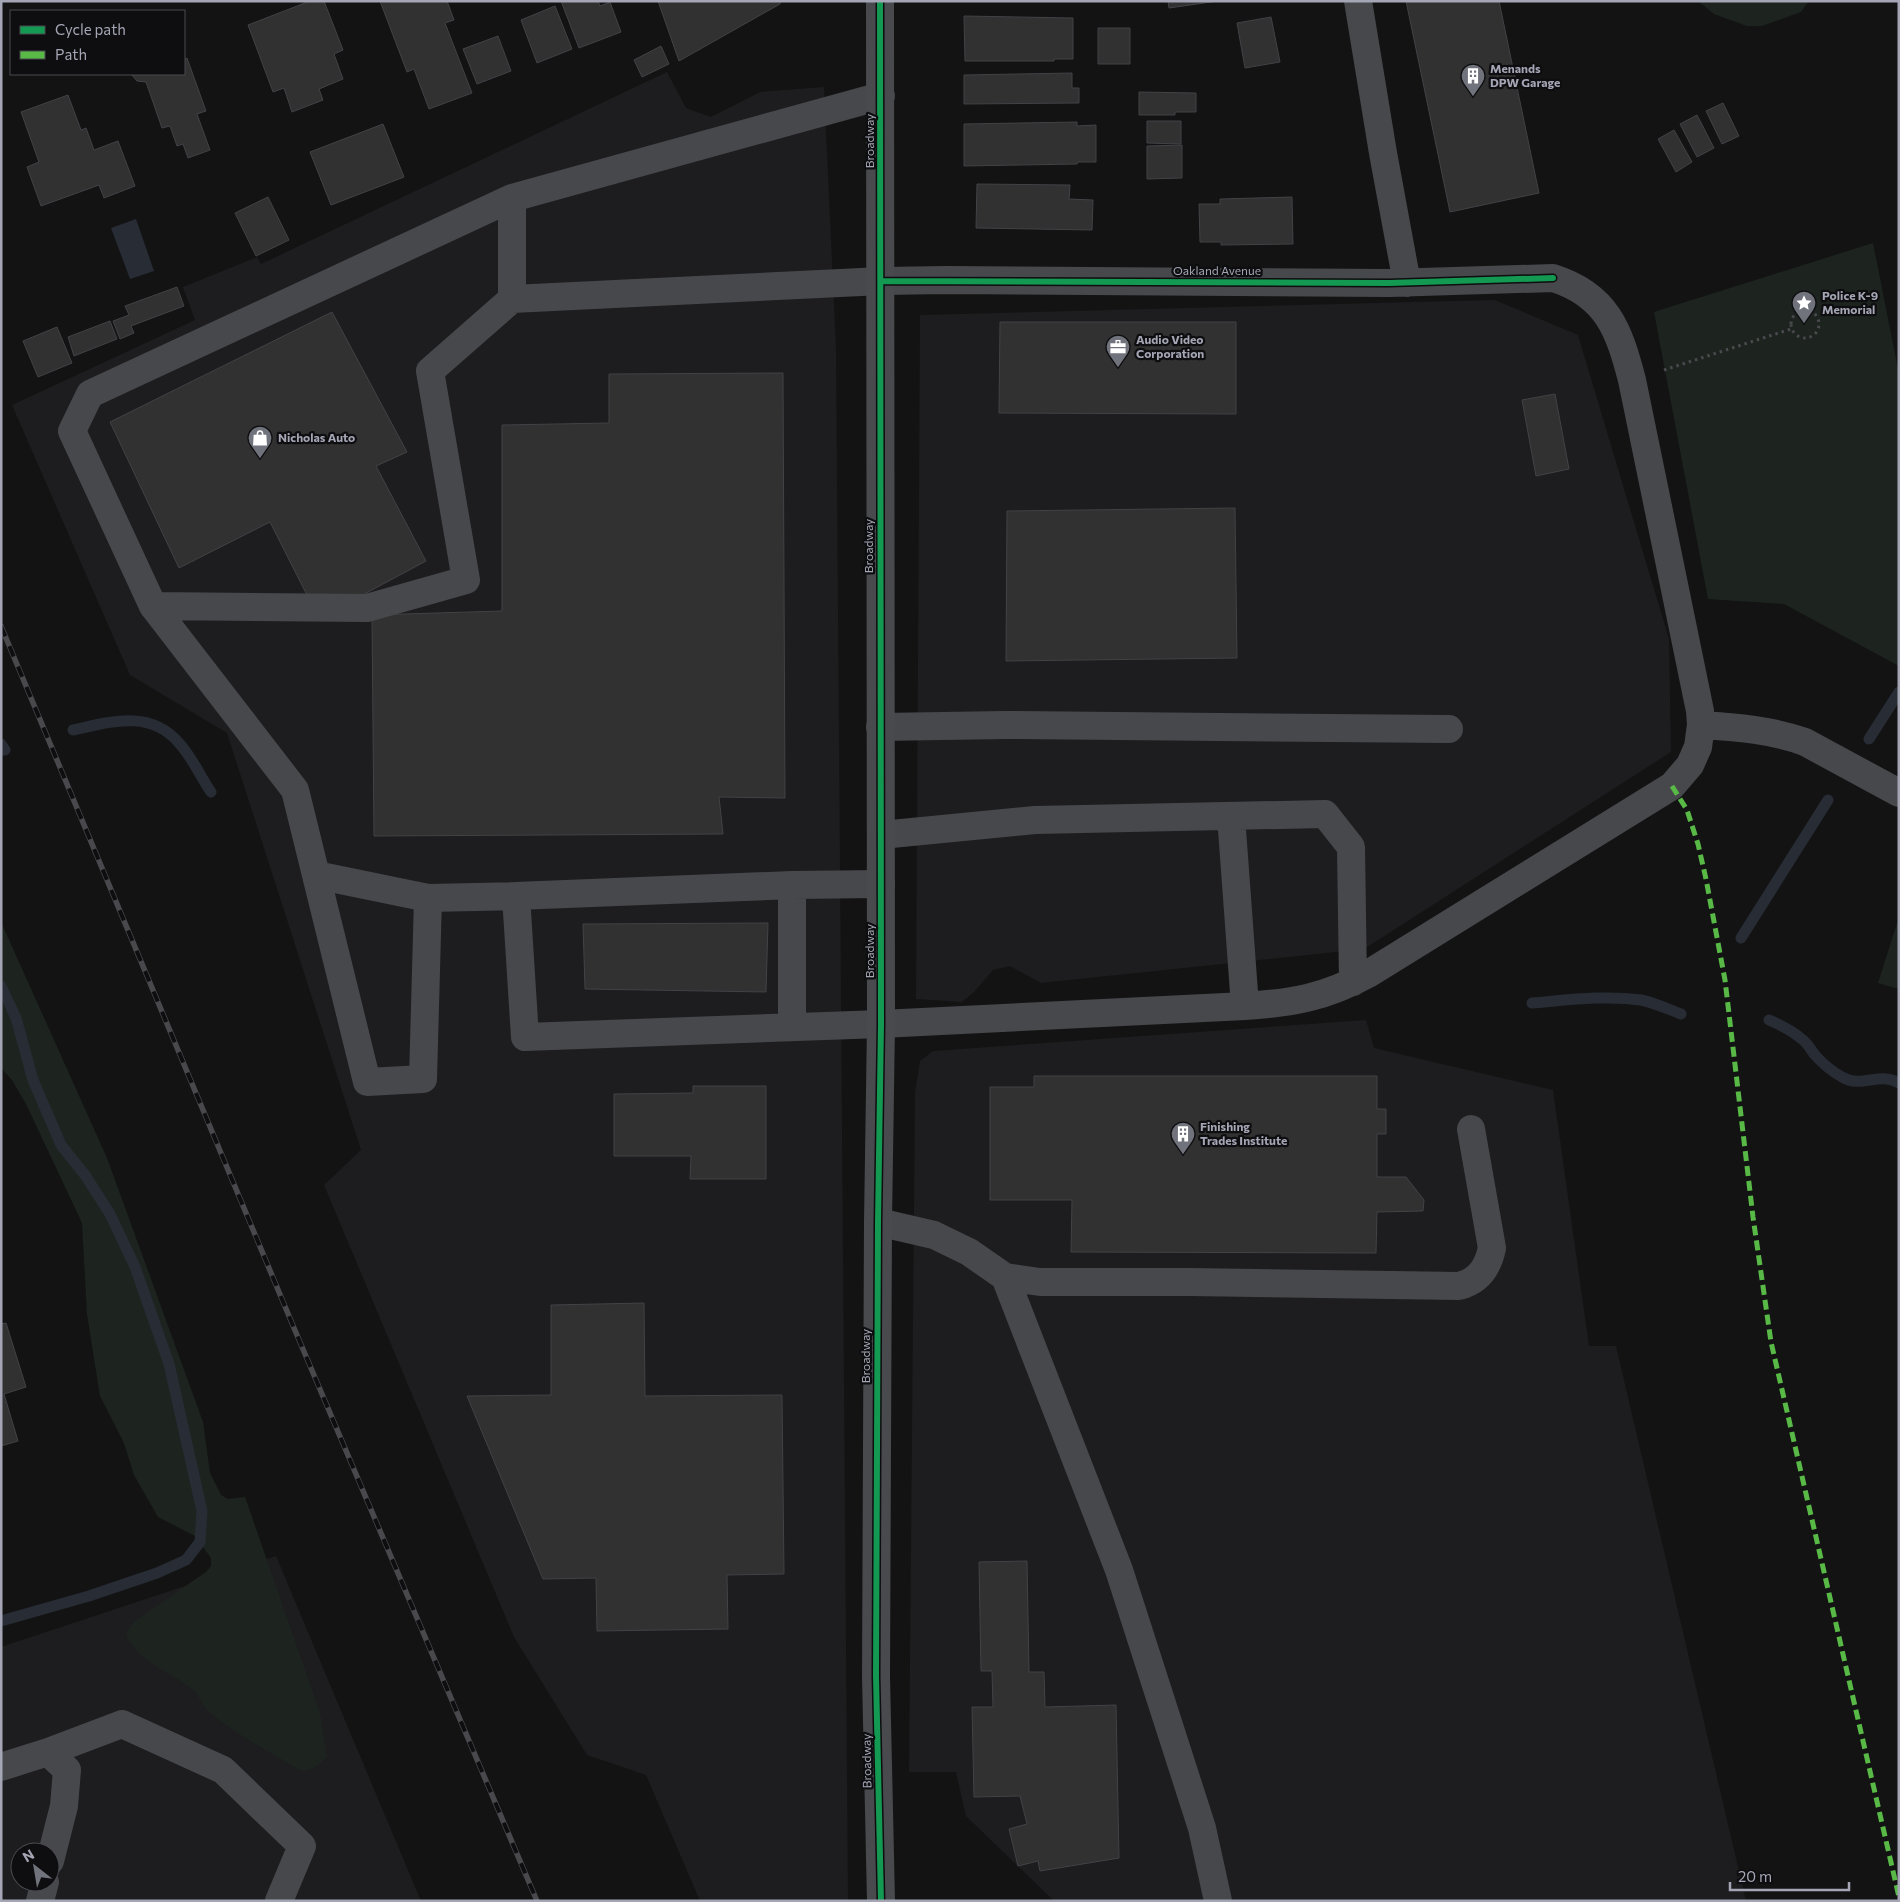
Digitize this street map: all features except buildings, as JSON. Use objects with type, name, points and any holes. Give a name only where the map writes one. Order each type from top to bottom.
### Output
[{"type":"main road","name":"Broadway","points":[[880,1],[882,281],[881,1024],[876,1676],[881,1901]]},
{"type":"street","points":[[1358,1],[1407,283]]},
{"type":"street","points":[[428,898],[423,1079],[367,1082],[295,790],[153,606],[72,431],[90,394],[512,198],[881,96]]},
{"type":"street","points":[[153,606],[367,608],[466,580],[430,371],[512,298],[512,198]]},
{"type":"street","name":"Oakland Avenue","points":[[512,298],[882,281],[1407,283],[1553,278],[1582,290],[1608,316],[1622,344],[1632,380]]},
{"type":"street","points":[[516,896],[524,1037],[881,1024],[1245,1006],[1302,1000],[1337,990],[1672,786],[1690,765],[1698,747],[1701,725],[1689,652],[1632,380]]},
{"type":"street","points":[[880,727],[1015,725],[1449,729]]},
{"type":"street","points":[[1701,725],[1741,727],[1789,736],[1805,742],[1899,793]]},
{"type":"street","points":[[881,835],[1035,820],[1325,814],[1351,847],[1353,982]]},
{"type":"street","points":[[1231,816],[1245,1006]]},
{"type":"street","points":[[316,875],[428,898],[792,885],[880,884]]},
{"type":"street","points":[[792,885],[792,1027]]},
{"type":"street","points":[[878,1222],[934,1234],[970,1252],[1005,1277],[1040,1282],[1190,1282],[1450,1287],[1468,1284],[1482,1273],[1487,1265],[1492,1248],[1471,1129]]},
{"type":"street","points":[[1005,1277],[1119,1570],[1202,1828],[1218,1901]]},
{"type":"street","points":[[1,1767],[48,1752],[122,1724],[223,1770],[302,1846],[279,1901]]},
{"type":"street","points":[[48,1752],[67,1770],[64,1806],[55,1842]]},
{"type":"path","points":[[1803,310],[1814,313],[1819,323],[1816,334],[1806,339],[1798,337],[1791,329],[1790,323],[1794,315],[1803,310]]},
{"type":"path","points":[[1632,380],[1791,329]]},
{"type":"shaded area","points":[[1698,1],[1809,1],[1801,12],[1762,26],[1747,26],[1714,14]]},
{"type":"shaded area","points":[[667,72],[686,108],[711,117],[760,92],[824,87],[836,349],[848,1901],[700,1901],[646,1775],[587,1755],[514,1637],[324,1185],[361,1150],[227,733],[130,675],[12,405],[195,320],[183,287],[257,257],[261,264]]},
{"type":"shaded area","points":[[136,219],[154,271],[130,279],[111,228]]},
{"type":"shaded area","points":[[1873,243],[1899,374],[1899,666],[1784,604],[1708,599],[1654,312]]},
{"type":"shaded area","points":[[1495,300],[1578,335],[1669,639],[1671,752],[1364,949],[1041,983],[1010,966],[993,970],[974,992],[962,1002],[916,999],[920,315]]},
{"type":"shaded area","points":[[1899,917],[1899,989],[1878,983]]},
{"type":"shaded area","points":[[1,922],[107,1158],[203,1422],[210,1473],[221,1495],[228,1499],[245,1497],[320,1713],[327,1757],[309,1770],[296,1768],[240,1735],[219,1720],[206,1709],[194,1690],[146,1659],[131,1644],[126,1635],[135,1621],[206,1572],[211,1566],[211,1558],[195,1536],[158,1517],[134,1475],[124,1443],[100,1396],[87,1314],[82,1223],[26,1104],[12,1080],[1,1068]]},
{"type":"shaded area","points":[[1366,1020],[1374,1048],[1553,1090],[1589,1346],[1616,1346],[1746,1901],[1054,1901],[966,1816],[956,1772],[909,1772],[915,1092],[920,1061],[933,1051]]},
{"type":"shaded area","points":[[276,1556],[421,1901],[1,1901],[1,1647]]},
{"type":"waterway","points":[[1869,739],[1899,692]]},
{"type":"waterway","points":[[73,730],[129,721],[155,726],[168,732],[184,748],[211,792]]},
{"type":"waterway","points":[[1,744],[5,750],[1,750]]},
{"type":"waterway","points":[[1741,938],[1828,800]]},
{"type":"waterway","points":[[1,986],[16,1018],[33,1080],[61,1145],[85,1175],[110,1214],[135,1267],[169,1364],[202,1511],[200,1542],[186,1560],[157,1573],[89,1596],[1,1621]]},
{"type":"waterway","points":[[1532,1003],[1586,998],[1614,998],[1646,1001],[1681,1014]]},
{"type":"waterway","points":[[1769,1020],[1787,1028],[1799,1037],[1821,1061],[1842,1077],[1857,1081],[1884,1079],[1899,1083]]},
{"type":"railway","points":[[1,626],[294,1328],[537,1901]]},
{"type":"marked path","points":[[1672,786],[1687,810],[1698,844],[1706,879],[1725,980],[1753,1217],[1771,1342],[1899,1897]]},
{"type":"cycle path","points":[[880,1],[881,1024],[876,1676],[881,1901]]},
{"type":"cycle path","points":[[882,281],[1389,283],[1553,278]]},
{"type":"place","name":"Menands DPW Garage","points":[[1473,97]]},
{"type":"place","name":"Police K-9 Memorial","points":[[1804,324]]},
{"type":"place","name":"Audio Video Corporation","points":[[1118,368]]},
{"type":"place","name":"Nicholas Auto","points":[[260,459]]},
{"type":"place","name":"Finishing Trades Institute","points":[[1183,1155]]}]
